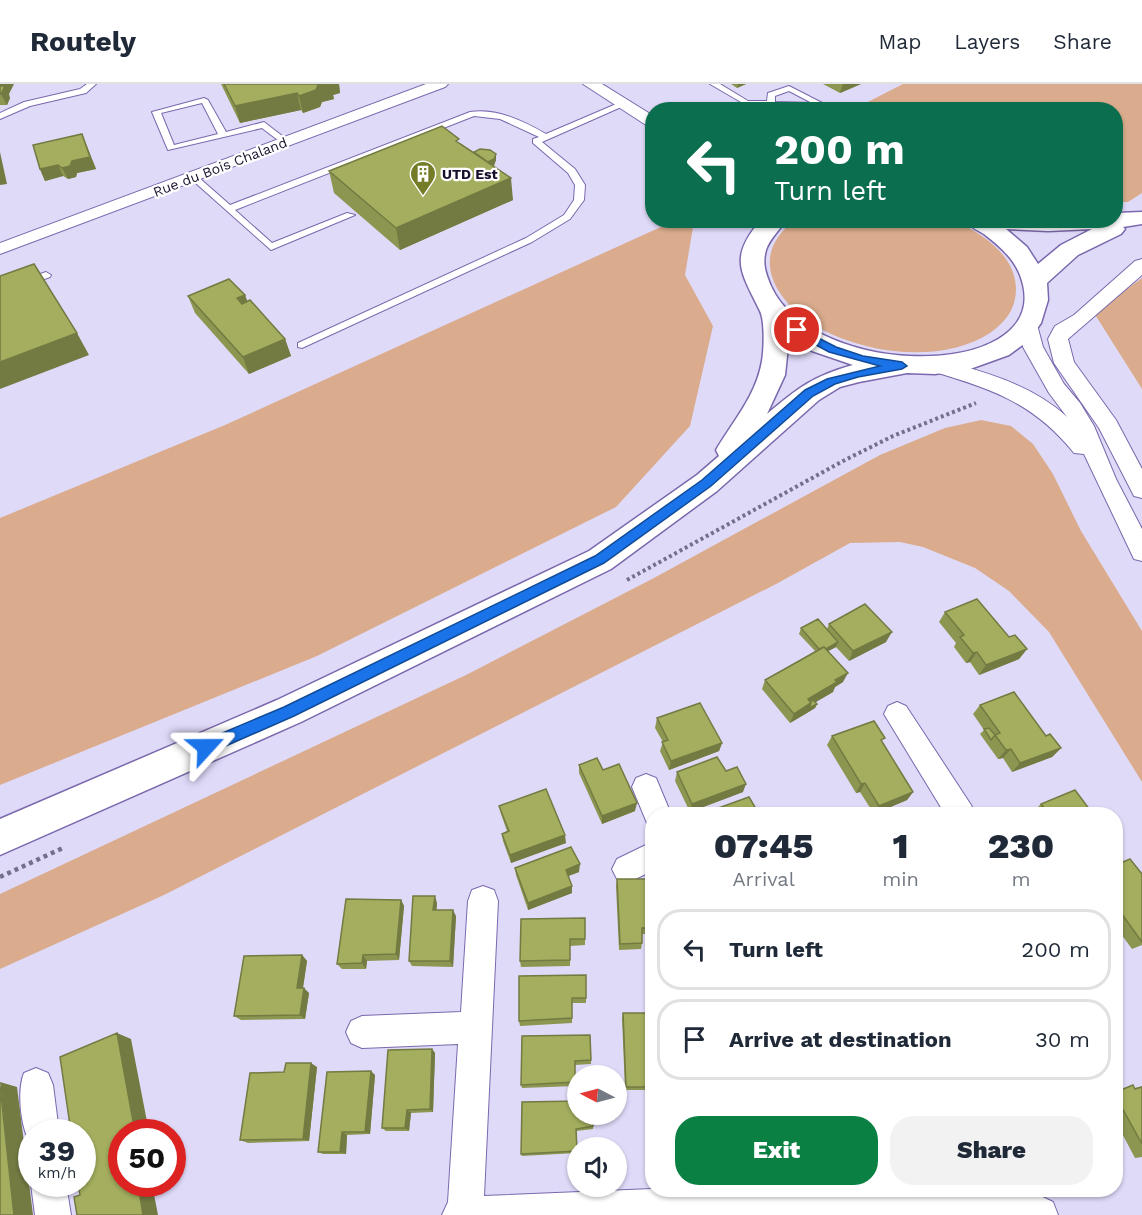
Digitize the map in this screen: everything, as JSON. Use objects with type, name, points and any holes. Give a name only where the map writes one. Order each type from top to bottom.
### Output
[{"type":"main road","points":[[1123,219],[1141,217]]},
{"type":"main road","points":[[1123,224],[1141,217]]},
{"type":"main road","points":[[763,228],[753,255],[752,268],[760,293],[787,323],[808,338],[833,350],[862,359],[902,366],[938,366],[967,361],[992,353],[1006,345],[1029,325],[1036,298],[1034,282],[1027,264],[1004,238],[989,228]]},
{"type":"main road","points":[[1034,282],[1060,255],[1084,240],[1114,228]]},
{"type":"main road","points":[[707,483],[751,419],[768,381],[777,347],[773,310]]},
{"type":"main road","points":[[0,837],[289,711],[600,560],[707,483],[809,393],[831,381],[902,366]]},
{"type":"street","name":"Rue du Bois Chaland","points":[[0,249],[440,84]]},
{"type":"street","points":[[591,84],[645,118]]},
{"type":"street","points":[[1142,265],[1082,319],[1062,331],[1058,339],[1064,363],[1108,425],[1142,490]]},
{"type":"street","points":[[1029,325],[1033,346],[1056,388],[1073,408],[1083,426],[1105,479],[1142,552]]},
{"type":"street","points":[[938,366],[1005,386],[1035,402],[1068,428],[1105,479]]},
{"type":"street","points":[[897,714],[957,807]]},
{"type":"street","points":[[646,787],[654,807]]},
{"type":"street","points":[[465,1214],[483,901]]},
{"type":"street","points":[[362,1032],[477,1027]]},
{"type":"street","points":[[36,1084],[40,1119]]},
{"type":"street","points":[[51,1197],[53,1215]]},
{"type":"street","points":[[460,1215],[703,1197],[984,1198],[1030,1203]]},
{"type":"lane","points":[[0,116],[27,104],[83,91],[92,84]]},
{"type":"lane","points":[[714,84],[744,102]]},
{"type":"lane","points":[[771,102],[771,95],[789,88],[816,102]]},
{"type":"lane","points":[[223,135],[204,100],[156,112],[171,148],[264,125],[286,142]]},
{"type":"lane","points":[[302,345],[529,240],[567,217],[579,200],[580,185],[572,171],[536,141],[624,104]]},
{"type":"lane","points":[[229,209],[473,114],[502,116],[519,122],[545,137]]},
{"type":"lane","points":[[194,178],[271,247],[350,215]]},
{"type":"lane","points":[[0,292],[46,275]]},
{"type":"shaded area","points":[[903,84],[1142,84],[1142,193],[1128,202],[1123,202],[1123,102],[868,102]]},
{"type":"shaded area","points":[[659,228],[693,228],[685,275],[713,326],[690,426],[616,507],[317,656],[0,785],[0,518],[225,425]]},
{"type":"shaded area","points":[[787,228],[968,228],[986,239],[1003,255],[1014,276],[1016,295],[1006,319],[990,333],[972,343],[930,352],[885,350],[863,345],[823,330],[807,320],[781,295],[773,281],[770,265],[772,250],[780,235]]},
{"type":"shaded area","points":[[1142,278],[1142,389],[1094,313]]},
{"type":"shaded area","points":[[981,420],[1011,426],[1033,444],[1053,474],[1081,531],[1142,631],[1142,782],[1049,632],[1009,591],[975,568],[923,547],[900,542],[850,543],[778,583],[164,895],[0,969],[0,894],[468,674],[652,579],[880,455],[945,428]]},
{"type":"building","points":[[0,84],[5,86],[1,94],[0,94]]},
{"type":"building","points":[[224,84],[322,84],[318,85],[316,90],[299,96],[297,93],[235,106]]},
{"type":"building","name":"UTD Est","points":[[442,126],[459,139],[456,141],[511,178],[396,228],[329,171]]},
{"type":"building","points":[[82,134],[90,157],[72,161],[70,166],[62,168],[58,165],[40,169],[33,145]]},
{"type":"building","points":[[480,149],[490,150],[496,154],[494,159],[488,162],[474,152]]},
{"type":"building","points":[[34,264],[77,333],[0,362],[0,276]]},
{"type":"building","points":[[229,279],[245,295],[237,298],[242,304],[250,300],[285,339],[243,357],[188,296]]},
{"type":"building","points":[[977,599],[1009,637],[1015,635],[1027,649],[986,665],[977,652],[973,653],[960,637],[964,635],[945,612]]},
{"type":"building","points":[[865,604],[892,632],[853,651],[829,624]]},
{"type":"building","points":[[818,619],[838,642],[826,649],[824,647],[819,649],[801,628]]},
{"type":"building","points":[[824,647],[848,673],[808,699],[811,703],[794,714],[765,680]]},
{"type":"building","points":[[1014,692],[1046,736],[1050,734],[1061,748],[1020,763],[1011,749],[1006,750],[995,735],[1000,733],[980,705]]},
{"type":"building","points":[[813,700],[817,704],[809,708],[810,702]]},
{"type":"building","points":[[700,703],[722,743],[671,761],[662,742],[668,740],[657,718]]},
{"type":"building","points":[[874,721],[885,738],[881,740],[913,792],[879,806],[865,783],[861,784],[832,736]]},
{"type":"building","points":[[989,728],[995,735],[991,740],[984,729]]},
{"type":"building","points":[[717,757],[726,771],[737,767],[746,784],[692,804],[677,772]]},
{"type":"building","points":[[597,758],[603,770],[619,764],[637,803],[602,816],[579,765]]},
{"type":"building","points":[[546,789],[565,835],[510,855],[502,834],[509,831],[499,806]]},
{"type":"building","points":[[1075,790],[1088,807],[1043,807],[1041,804]]},
{"type":"building","points":[[749,797],[755,807],[721,807]]},
{"type":"building","points":[[571,847],[580,864],[566,870],[572,886],[528,903],[515,868]]},
{"type":"building","points":[[1130,859],[1142,874],[1142,942],[1123,916],[1123,862]]},
{"type":"building","points":[[617,879],[645,879],[645,928],[642,928],[642,943],[620,944]]},
{"type":"building","points":[[413,896],[435,896],[433,910],[453,910],[450,961],[409,961]]},
{"type":"building","points":[[346,899],[401,900],[396,954],[363,955],[362,963],[337,964]]},
{"type":"building","points":[[585,918],[585,939],[570,939],[570,960],[520,961],[521,919]]},
{"type":"building","points":[[302,955],[297,988],[304,988],[300,1015],[234,1016],[244,956]]},
{"type":"building","points":[[586,975],[586,998],[572,998],[572,1018],[519,1021],[519,976]]},
{"type":"building","points":[[623,1013],[645,1013],[645,1087],[627,1087]]},
{"type":"building","points":[[117,1033],[133,1119],[108,1119],[108,1197],[140,1197],[143,1215],[77,1215],[74,1197],[96,1197],[96,1119],[69,1119],[60,1057]]},
{"type":"building","points":[[590,1035],[591,1060],[575,1061],[575,1065],[567,1065],[567,1082],[521,1085],[522,1036]]},
{"type":"building","points":[[432,1049],[430,1109],[407,1110],[405,1128],[382,1128],[388,1050]]},
{"type":"building","points":[[286,1063],[311,1063],[303,1139],[240,1140],[250,1073],[284,1072]]},
{"type":"building","points":[[371,1071],[365,1132],[342,1132],[340,1152],[318,1152],[327,1072]]},
{"type":"building","points":[[1133,1085],[1135,1089],[1142,1087],[1142,1144],[1123,1110],[1123,1089]]},
{"type":"building","points":[[0,1086],[14,1215],[0,1215]]},
{"type":"building","points":[[567,1101],[567,1125],[593,1126],[576,1129],[576,1137],[567,1137],[567,1152],[521,1154],[522,1102]]},
{"type":"place","name":"UTD Est","points":[[423,197]]},
{"type":"route","points":[[206,747],[289,711],[600,560],[707,483],[809,393],[831,381],[902,366],[862,359],[833,350],[797,330]]}]
